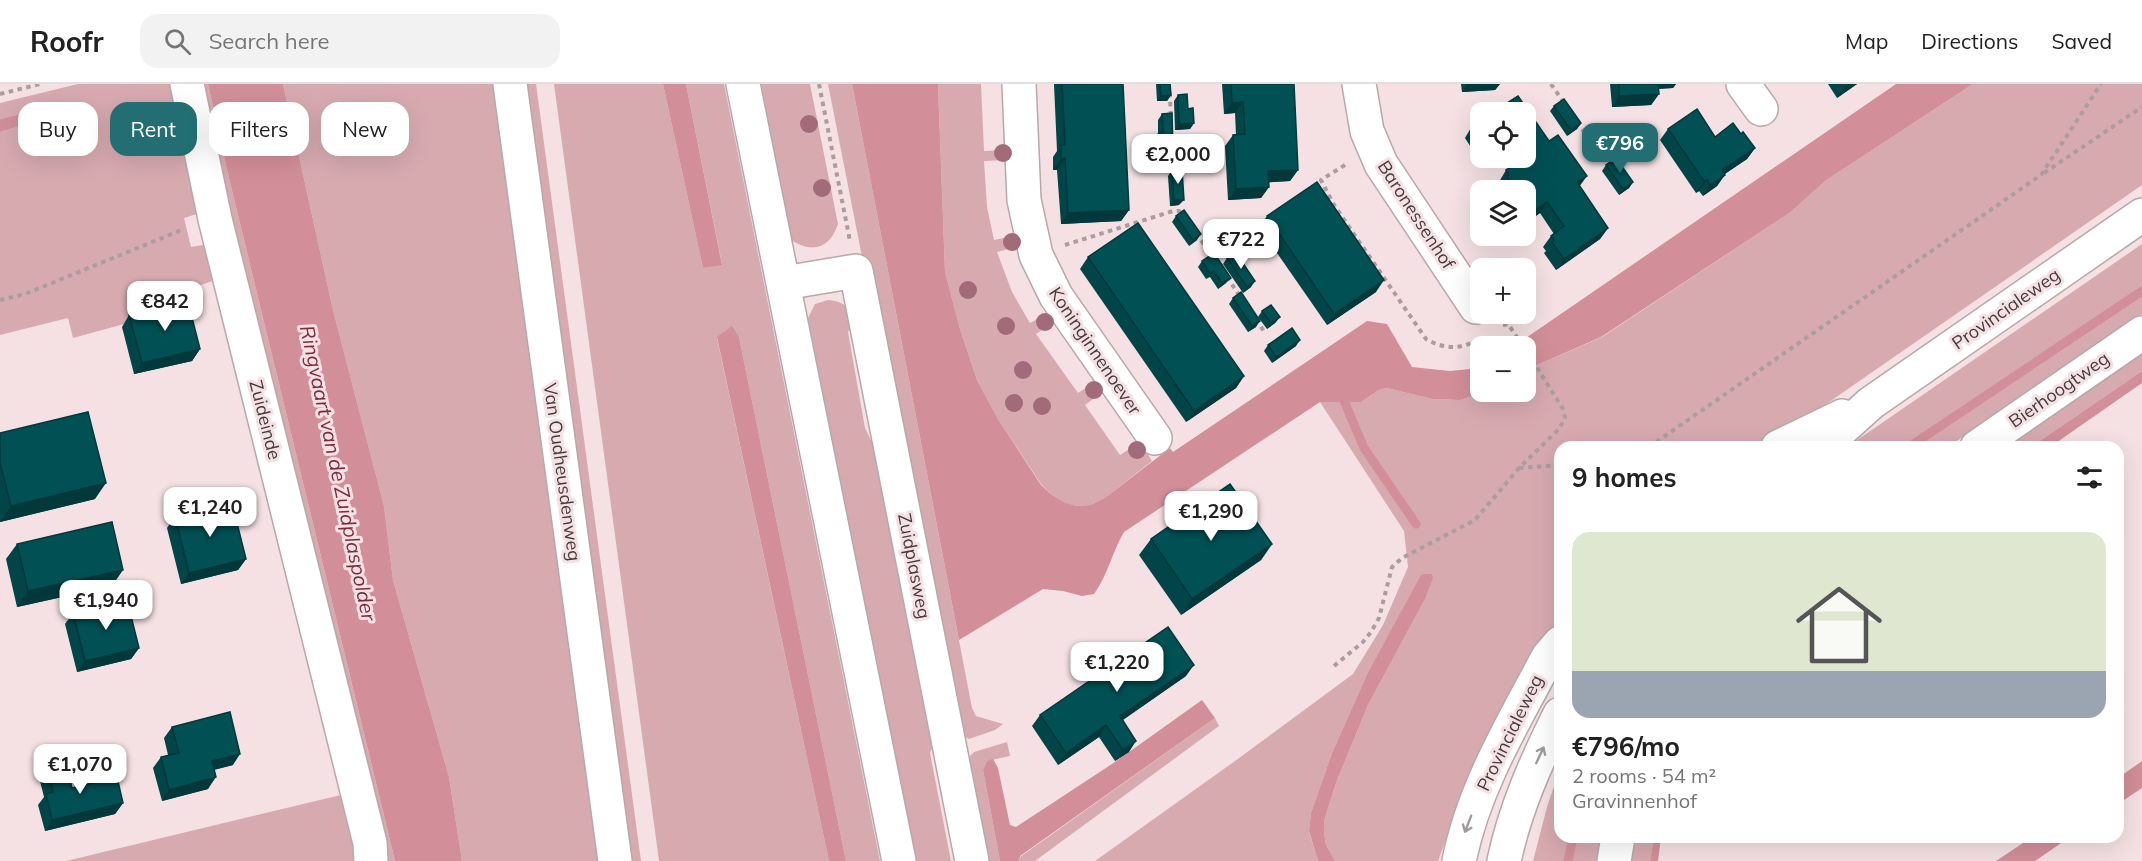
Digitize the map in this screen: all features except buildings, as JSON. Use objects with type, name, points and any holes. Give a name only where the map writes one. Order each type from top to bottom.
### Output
[{"type":"street","name":"Zuideinde","points":[[187,84],[215,219],[370,843],[370,861]]},
{"type":"street","name":"Van Oudheusdenweg","points":[[510,84],[615,861]]},
{"type":"street","points":[[743,84],[900,861]]},
{"type":"street","name":"Koninginnenoever","points":[[1018,84],[1024,200],[1036,255],[1056,296],[1155,438]]},
{"type":"street","name":"Baronessenhof","points":[[1359,84],[1367,131],[1381,164],[1490,325]]},
{"type":"street","name":"Provincialeweg","points":[[1829,441],[1871,403],[2142,215]]},
{"type":"street","points":[[784,283],[856,271]]},
{"type":"street","name":"Zuidplasweg","points":[[856,271],[972,861]]},
{"type":"street","name":"Bierhoogtweg","points":[[1986,441],[2142,333]]},
{"type":"street","name":"Provincialeweg","points":[[1791,441],[1871,403]]},
{"type":"street","name":"Provincialeweg","points":[[1458,861],[1464,836],[1491,763],[1548,657],[1554,650]]},
{"type":"street","name":"Provincialeweg","points":[[1504,861],[1527,785],[1554,727]]},
{"type":"street","points":[[1614,861],[1617,843]]},
{"type":"path","points":[[0,94],[40,84]]},
{"type":"path","points":[[819,84],[856,271]]},
{"type":"path","points":[[1169,84],[1171,127]]},
{"type":"path","points":[[1551,84],[1564,103]]},
{"type":"path","points":[[2041,176],[2101,84]]},
{"type":"path","points":[[1658,441],[2142,107]]},
{"type":"path","points":[[1571,113],[1591,142]]},
{"type":"path","points":[[1172,137],[1173,158]]},
{"type":"path","points":[[1374,148],[1321,180],[1334,205],[1426,339],[1439,346],[1454,348],[1468,346],[1490,325]]},
{"type":"path","points":[[1036,255],[1173,211],[1179,211],[1187,220]]},
{"type":"path","points":[[0,300],[25,294],[186,228],[215,219]]},
{"type":"path","points":[[1194,230],[1220,267]]},
{"type":"path","points":[[1226,277],[1246,305]]},
{"type":"path","points":[[1252,314],[1265,333]]},
{"type":"path","points":[[1512,330],[1516,336]]},
{"type":"path","points":[[1334,666],[1363,642],[1379,618],[1392,567],[1402,558],[1475,520],[1519,468],[1559,429],[1565,418],[1563,409],[1536,366]]},
{"type":"path","points":[[1519,468],[1554,465]]},
{"type":"shaded area","points":[[78,84],[172,84],[176,102],[110,102],[110,156],[189,156],[203,212],[184,218],[191,247],[209,244],[219,279],[142,304],[124,324],[73,338],[68,318],[0,335],[0,132],[18,126],[18,156],[98,156],[98,102],[18,102],[18,114],[0,119],[0,103]]},
{"type":"shaded area","points":[[199,84],[208,84],[212,102],[209,102],[209,126]]},
{"type":"shaded area","points":[[283,84],[494,84],[598,861],[462,861],[449,777],[393,580],[384,506],[333,310],[299,156],[309,156],[309,102],[287,102]]},
{"type":"shaded area","points":[[526,84],[536,84],[641,861],[632,861],[628,838]]},
{"type":"shaded area","points":[[554,84],[663,84],[703,268],[722,264],[686,84],[724,84],[880,861],[846,861],[739,337],[717,338],[829,861],[659,861]]},
{"type":"shaded area","points":[[761,84],[810,84],[838,224],[830,239],[820,246],[807,247],[791,240]]},
{"type":"shaded area","points":[[828,84],[852,84],[972,708],[976,716],[1003,724],[995,730],[969,739],[960,734],[950,704]]},
{"type":"shaded area","points":[[938,84],[981,84],[984,151],[1008,150],[1008,160],[984,161],[987,207],[994,240],[1018,235],[1020,246],[997,252],[1012,292],[1030,323],[1050,312],[1055,321],[1036,334],[1078,393],[1096,381],[1104,391],[1085,405],[1120,455],[1140,442],[1152,461],[1106,497],[1091,505],[1076,506],[1063,503],[1041,484],[998,419],[977,380],[960,329],[945,272]]},
{"type":"shaded area","points":[[1973,84],[2142,84],[2142,185],[1832,400],[1766,441],[1554,441],[1554,630],[1477,757],[1438,861],[1335,861],[1326,845],[1324,833],[1324,821],[1336,783],[1368,705],[1424,601],[1421,576],[1368,672],[1332,753],[1311,813],[1309,832],[1318,861],[1095,861],[1353,674],[1383,625],[1408,567],[1404,531],[1320,402],[1361,402],[1379,390],[1387,388],[1432,399],[1460,400],[1470,397],[1470,402],[1536,402],[1536,366],[1602,337],[1791,212],[1825,181]]},
{"type":"shaded area","points":[[216,156],[224,156],[395,861],[386,861]]},
{"type":"shaded area","points":[[2142,244],[2142,314],[1957,441],[1856,441]]},
{"type":"shaded area","points":[[828,300],[844,305],[856,317],[848,332],[865,428],[872,442],[881,452],[937,735],[930,753],[951,861],[916,861],[808,318],[815,304]]},
{"type":"shaded area","points":[[2142,351],[2142,371],[2040,441],[2012,441]]},
{"type":"shaded area","points":[[1215,718],[1219,726],[1035,861],[1019,861],[1020,857]]},
{"type":"shaded area","points":[[1007,742],[1010,756],[987,761],[983,770],[1000,861],[981,861],[965,761],[974,752]]},
{"type":"shaded area","points":[[1554,786],[1554,843],[1602,843],[1600,861],[1533,861]]},
{"type":"shaded area","points":[[345,794],[358,861],[66,861]]},
{"type":"shaded area","points":[[1633,843],[1653,843],[1650,861],[1630,861]]},
{"type":"water","points":[[208,84],[283,84],[287,102],[212,102]]},
{"type":"water","points":[[663,84],[686,84],[722,265],[703,268]]},
{"type":"water","points":[[852,84],[938,84],[945,272],[960,329],[977,380],[998,419],[1041,485],[1063,502],[1076,506],[1091,505],[1106,497],[1170,448],[1173,452],[1367,321],[1387,324],[1412,367],[1450,371],[1470,369],[1470,397],[1460,400],[1432,399],[1387,388],[1379,390],[1361,402],[1320,402],[1124,532],[1094,594],[1082,596],[1043,589],[959,640]]},
{"type":"water","points":[[1896,84],[1973,84],[1825,181],[1791,212],[1601,337],[1536,366],[1536,336],[1529,336]]},
{"type":"water","points":[[18,114],[18,126],[0,132],[0,119]]},
{"type":"water","name":"Ringvaart van de Zuidplaspolder","points":[[224,156],[299,156],[333,310],[384,506],[393,580],[449,777],[462,861],[395,861]]},
{"type":"water","points":[[732,326],[739,337],[846,861],[829,861],[717,337]]},
{"type":"water","points":[[2142,371],[2142,383],[2059,441],[2040,441]]},
{"type":"water","points":[[1432,574],[1433,578],[1424,601],[1368,705],[1336,783],[1324,821],[1326,845],[1335,861],[1318,861],[1309,831],[1311,813],[1332,753],[1368,672],[1421,575]]},
{"type":"water","points":[[1202,700],[1215,718],[1020,856],[1019,861],[1000,861],[983,770],[987,761],[993,759],[998,768],[1010,825],[1016,827],[1115,762]]},
{"type":"water","points":[[2142,761],[2142,788],[2124,800],[2124,774]]},
{"type":"water","points":[[1653,843],[1660,843],[1658,861],[1650,861]]},
{"type":"water","points":[[2023,843],[2061,843],[2035,861],[1996,861]]},
{"type":"waterway","points":[[1918,441],[2142,291]]},
{"type":"waterway","points":[[1344,392],[1342,396],[1364,448],[1416,524]]},
{"type":"waterway","points":[[1568,861],[1572,843]]}]
